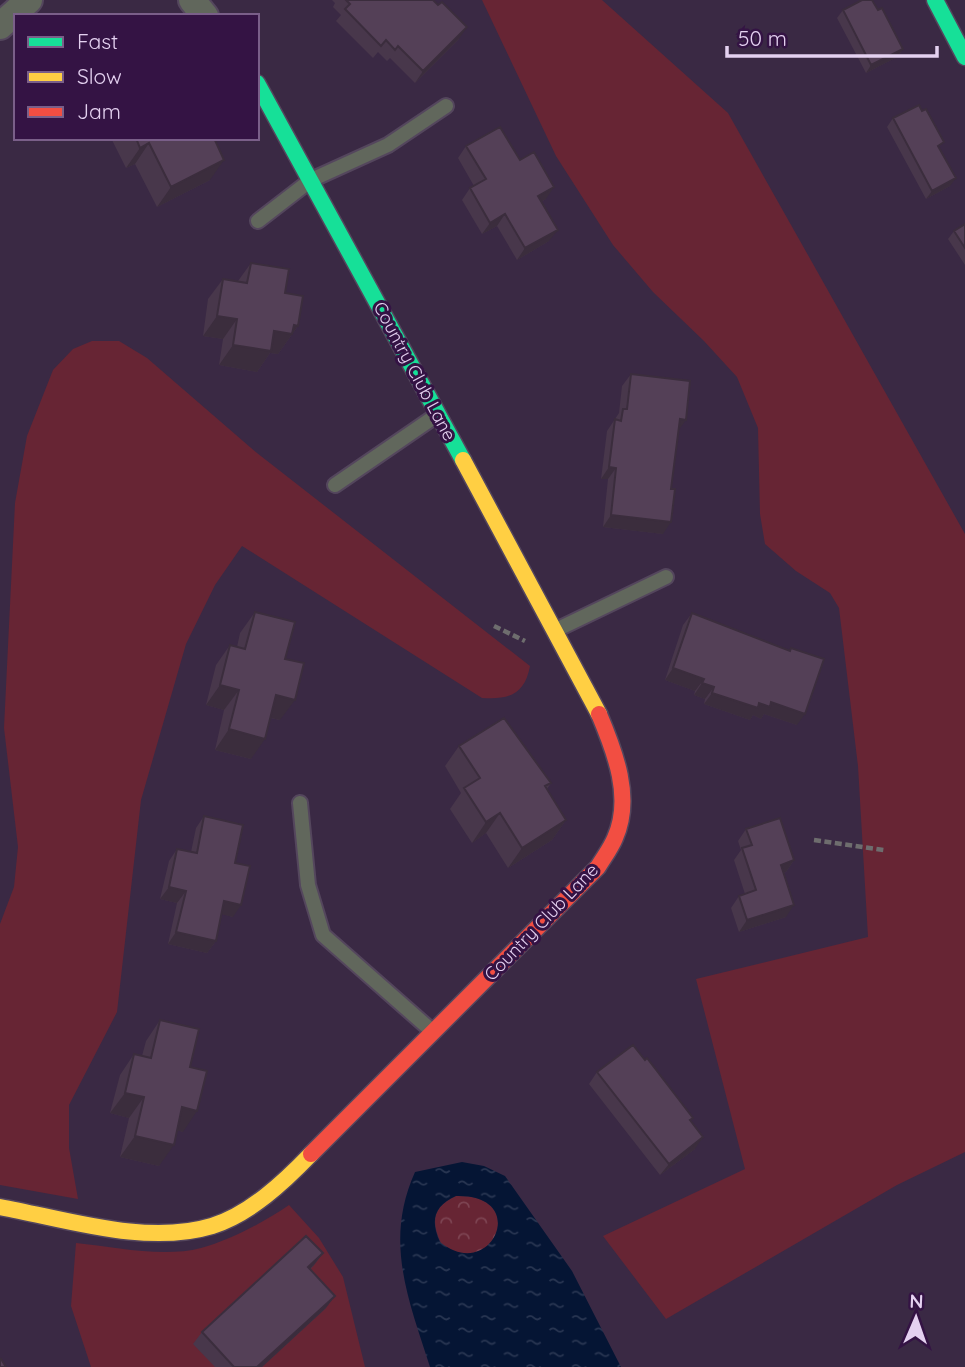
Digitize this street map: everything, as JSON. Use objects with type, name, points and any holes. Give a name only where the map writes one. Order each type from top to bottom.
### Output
[{"type":"street","points":[[0,26],[29,0]]},
{"type":"street","points":[[192,0],[203,14]]},
{"type":"street","points":[[935,0],[965,57]]},
{"type":"street","name":"Country Club Lane","points":[[0,1207],[141,1229],[192,1231],[213,1226],[253,1205],[292,1174],[598,867],[617,835],[623,801],[616,760],[590,693],[259,87]]},
{"type":"lane","points":[[258,221],[311,180],[388,145],[446,106]]},
{"type":"lane","points":[[335,485],[438,414]]},
{"type":"lane","points":[[555,631],[666,577]]},
{"type":"lane","points":[[300,803],[308,885],[323,935],[433,1032]]},
{"type":"path","points":[[814,840],[884,850]]},
{"type":"green space","points":[[482,0],[602,0],[728,113],[965,534],[965,1152],[897,1185],[666,1319],[603,1236],[745,1169],[696,979],[868,937],[858,766],[839,608],[830,593],[796,571],[765,544],[760,514],[758,428],[737,377],[653,292],[613,245],[556,156]]},
{"type":"green space","points":[[92,341],[119,341],[147,358],[257,453],[530,666],[524,683],[514,693],[500,698],[482,698],[242,546],[215,585],[186,644],[141,800],[117,1012],[69,1105],[69,1148],[78,1199],[0,1185],[0,924],[14,887],[18,847],[4,728],[15,503],[27,436],[53,370],[73,349]]},
{"type":"green space","points":[[456,1196],[479,1199],[493,1208],[498,1221],[496,1234],[488,1246],[475,1253],[459,1253],[441,1243],[438,1235],[436,1215],[443,1204]]},
{"type":"green space","points":[[289,1205],[319,1238],[343,1277],[365,1367],[91,1367],[71,1306],[76,1243],[139,1251],[186,1251],[212,1245],[235,1235]]},
{"type":"water","points":[[462,1162],[484,1166],[505,1176],[572,1271],[621,1367],[430,1367],[407,1293],[400,1246],[406,1197],[415,1172]],"holes":[[[456,1196],[479,1199],[493,1208],[498,1221],[496,1234],[488,1245],[475,1252],[458,1252],[440,1242],[435,1220],[443,1204]]]},
{"type":"building","points":[[346,0],[433,0],[438,5],[442,2],[467,27],[423,71],[398,46],[395,50],[386,40],[381,46],[345,9],[350,4]]},
{"type":"building","points":[[862,0],[872,0],[878,10],[882,8],[903,49],[871,65],[843,10]]},
{"type":"building","points":[[919,105],[922,111],[926,109],[944,142],[938,146],[956,178],[932,191],[893,118]]},
{"type":"building","points":[[500,127],[520,160],[534,152],[554,187],[538,196],[558,230],[525,248],[505,214],[490,223],[470,188],[486,179],[466,146]]},
{"type":"building","points":[[137,140],[215,140],[224,160],[171,187],[149,143],[140,148]]},
{"type":"building","points":[[965,224],[965,248],[954,231]]},
{"type":"building","points":[[251,263],[289,269],[285,293],[303,296],[298,326],[294,325],[292,334],[274,331],[271,351],[233,345],[237,319],[217,316],[223,279],[247,283]]},
{"type":"building","points":[[631,374],[690,381],[686,420],[680,419],[671,489],[675,489],[671,522],[611,515],[616,468],[609,467],[615,419],[621,421],[623,409],[627,409]]},
{"type":"building","points":[[255,612],[295,622],[285,659],[304,663],[295,700],[276,695],[265,739],[229,729],[239,690],[220,685],[230,645],[245,649]]},
{"type":"building","points":[[692,613],[790,651],[791,648],[824,659],[805,714],[771,702],[770,707],[759,703],[758,708],[712,693],[714,687],[702,683],[704,679],[673,668]]},
{"type":"building","points":[[504,718],[551,783],[545,786],[566,820],[522,848],[500,813],[486,822],[464,788],[480,778],[459,746]]},
{"type":"building","points":[[204,816],[243,825],[235,863],[250,866],[241,905],[224,901],[216,941],[176,932],[186,891],[169,887],[177,849],[197,853]]},
{"type":"building","points":[[780,818],[794,860],[781,865],[794,905],[747,920],[739,896],[756,890],[742,848],[752,845],[746,829]]},
{"type":"building","points":[[160,1020],[199,1029],[190,1067],[207,1071],[197,1111],[182,1107],[174,1145],[135,1136],[144,1097],[125,1093],[134,1054],[151,1058]]},
{"type":"building","points":[[633,1045],[645,1060],[647,1058],[693,1118],[690,1120],[703,1137],[669,1164],[597,1072]]},
{"type":"building","points":[[306,1236],[323,1253],[308,1267],[335,1296],[257,1367],[234,1367],[202,1332]]},
{"type":"traffic: fast","points":[[935,0],[965,57]]},
{"type":"traffic: fast","points":[[259,87],[463,460]]},
{"type":"traffic: slow","points":[[463,460],[599,714]]},
{"type":"traffic: slow","points":[[0,1207],[79,1224],[133,1232],[187,1231],[212,1226],[240,1214],[278,1186],[311,1154]]},
{"type":"traffic: jam","points":[[311,1154],[598,867],[615,838],[622,807],[620,775],[599,714]]}]
